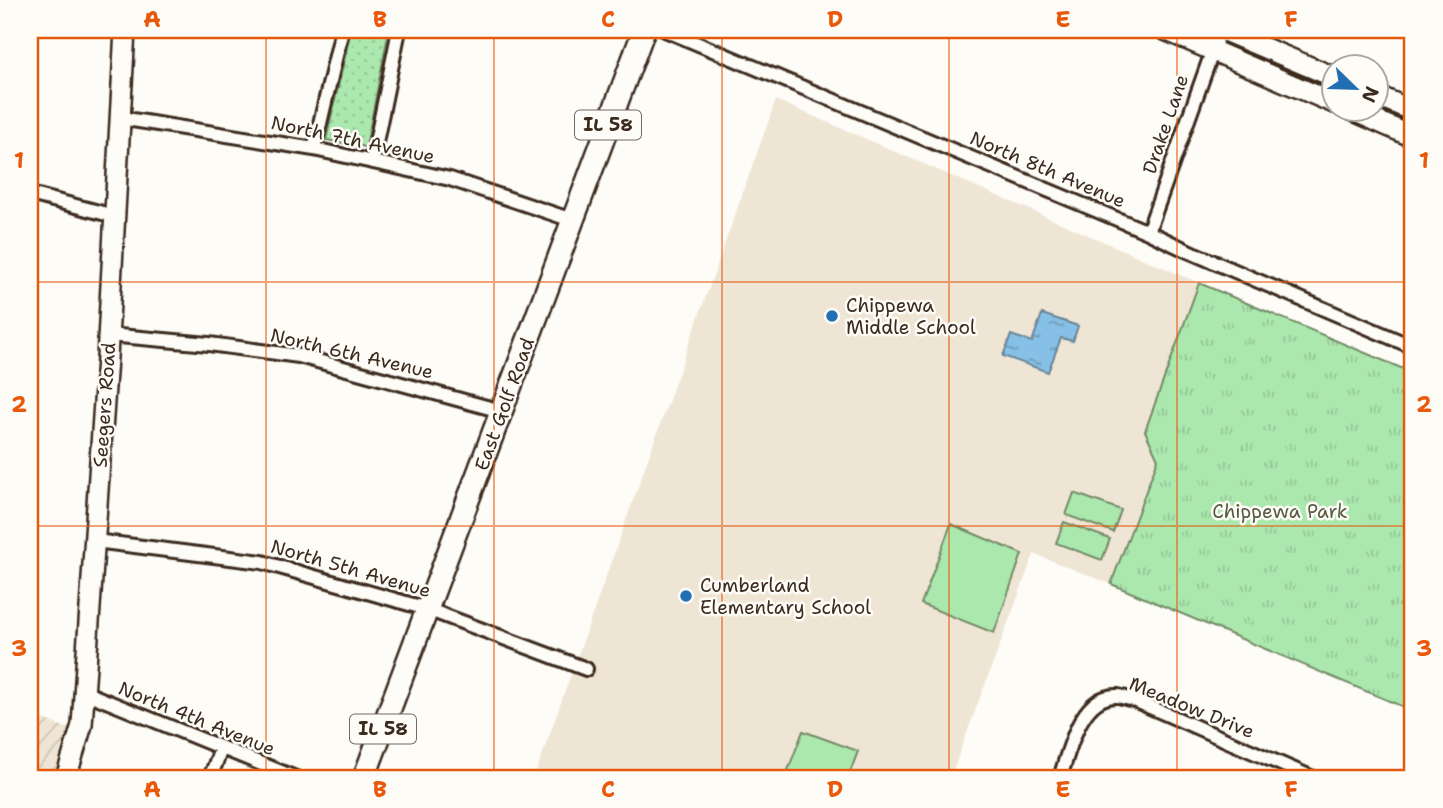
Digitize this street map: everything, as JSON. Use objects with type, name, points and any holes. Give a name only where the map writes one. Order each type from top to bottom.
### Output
[{"type":"main road","name":"East Golf Road","points":[[364,778],[644,30]]},
{"type":"street","name":"Seegers Road","points":[[66,778],[82,724],[125,30]]},
{"type":"street","points":[[314,149],[342,30]]},
{"type":"street","points":[[372,162],[399,30]]},
{"type":"street","name":"North 8th Avenue","points":[[666,30],[1148,232],[1413,347]]},
{"type":"street","points":[[1165,30],[1320,97]]},
{"type":"street","points":[[1221,30],[1320,71]]},
{"type":"street","name":"Drake Lane","points":[[1148,232],[1221,30]]},
{"type":"street","points":[[1390,101],[1413,111]]},
{"type":"street","name":"North 7th Avenue","points":[[120,118],[314,149],[450,179],[572,220]]},
{"type":"street","points":[[1379,122],[1413,137]]},
{"type":"street","points":[[30,194],[114,216]]},
{"type":"street","name":"North 6th Avenue","points":[[108,335],[299,356],[501,411]]},
{"type":"street","name":"North 5th Avenue","points":[[95,541],[262,562],[428,609],[586,669]]},
{"type":"street","name":"North 4th Avenue","points":[[84,692],[296,778]]},
{"type":"street","name":"Meadow Drive","points":[[1060,778],[1080,720],[1091,707],[1104,698],[1118,696],[1313,778]]},
{"type":"street","points":[[211,778],[221,749]]},
{"type":"shaded area","points":[[776,100],[1199,283],[1145,431],[1159,458],[1111,584],[1034,554],[950,778],[534,778]]},
{"type":"shaded area","points":[[30,714],[69,729],[66,756],[58,778],[30,778]]},
{"type":"green space","points":[[351,30],[389,30],[366,147],[326,140]]},
{"type":"green space","name":"Chippewa Park","points":[[1199,283],[1413,373],[1413,711],[1111,584],[1158,459],[1145,431]]},
{"type":"green space","points":[[1074,493],[1121,510],[1113,532],[1066,515]]},
{"type":"green space","points":[[1064,522],[1110,539],[1102,560],[1056,543]]},
{"type":"green space","points":[[951,524],[1022,554],[994,633],[921,604]]},
{"type":"green space","points":[[803,731],[858,751],[848,778],[785,778]]},
{"type":"water","points":[[1042,314],[1078,326],[1073,341],[1061,338],[1048,372],[1003,356],[1011,335],[1032,342]]},
{"type":"place","name":"Chippewa Middle School","points":[[832,316]]},
{"type":"place","name":"Cumberland Elementary School","points":[[686,596]]}]
